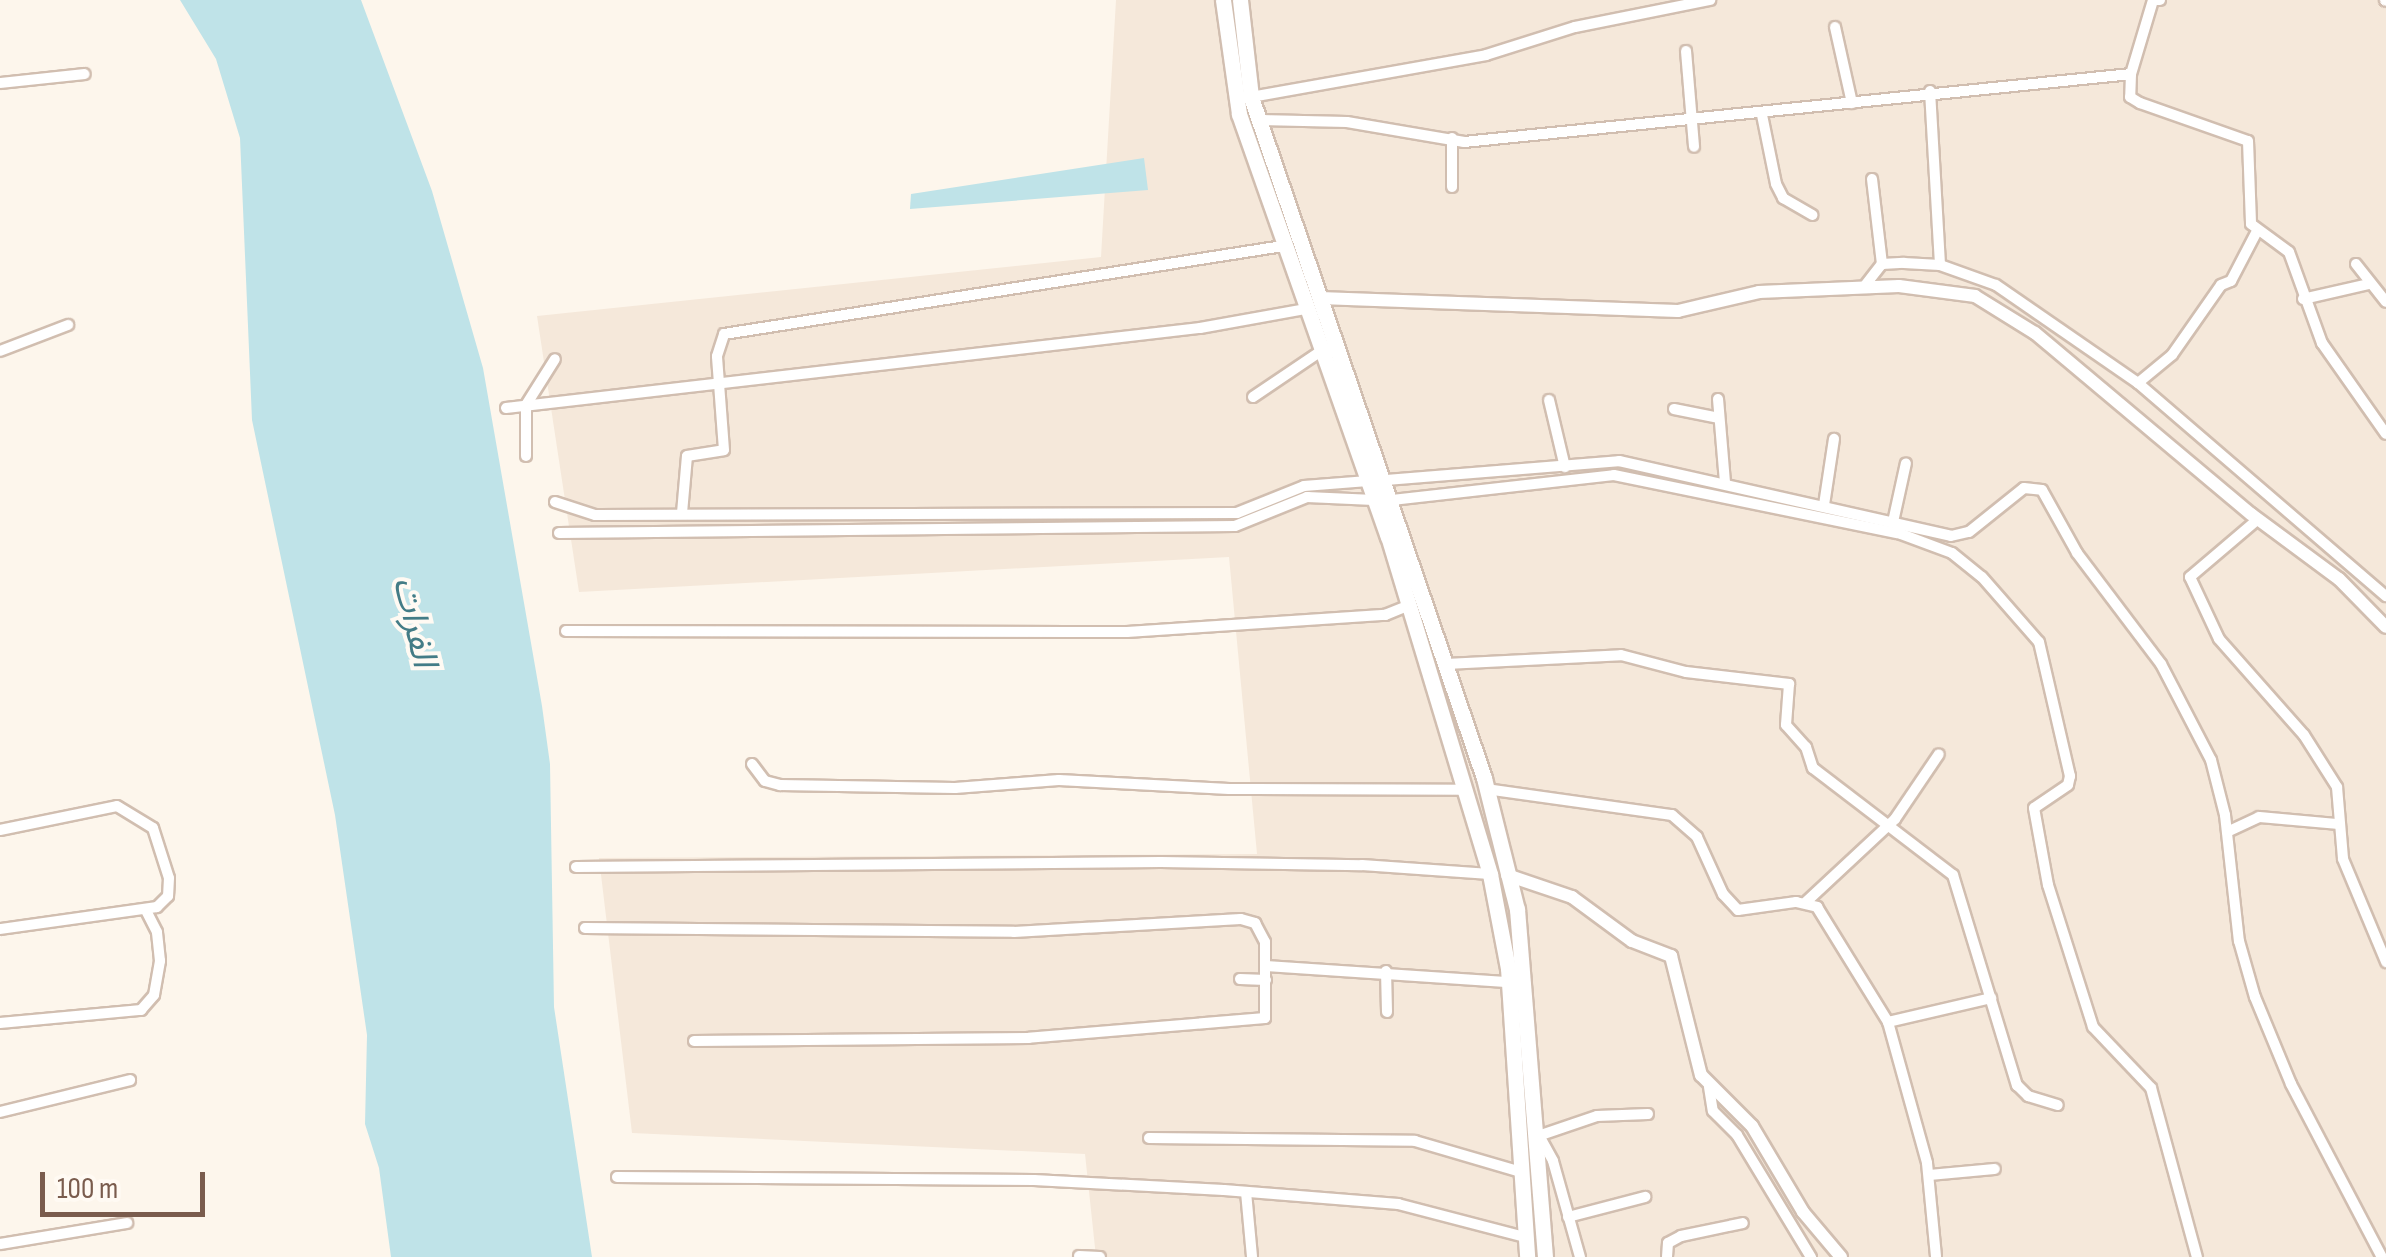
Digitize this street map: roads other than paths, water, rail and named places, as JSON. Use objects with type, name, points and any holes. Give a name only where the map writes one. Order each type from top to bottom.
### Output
[{"type":"main road","points":[[1223,0],[1239,114],[1321,351],[1376,480],[1392,500],[1418,613],[1446,664],[1523,962],[1521,1172],[1526,1257]]},
{"type":"main road","points":[[1240,0],[1251,96],[1320,298],[1376,480],[1374,500],[1418,613],[1478,789]]},
{"type":"main road","points":[[1499,875],[1523,1077],[1538,1132],[1545,1257]]},
{"type":"street","points":[[1251,96],[1486,55],[1575,27],[1710,0]]},
{"type":"street","points":[[2160,0],[2153,0],[2132,74],[2130,97],[2248,141],[2252,224],[2289,252],[2303,299],[2322,342],[2386,434]]},
{"type":"street","points":[[1835,27],[1852,104]]},
{"type":"street","points":[[1686,51],[1687,121],[1694,147]]},
{"type":"street","points":[[0,83],[86,74]]},
{"type":"street","points":[[1260,120],[1332,121],[1452,138],[1762,116],[1930,91],[2132,74]]},
{"type":"street","points":[[1930,91],[1940,266]]},
{"type":"street","points":[[1762,116],[1776,184],[1784,198],[1812,215]]},
{"type":"street","points":[[1452,138],[1452,187]]},
{"type":"street","points":[[1863,288],[1882,264],[1872,179]]},
{"type":"street","points":[[2138,382],[2172,355],[2221,285],[2231,281],[2257,231]]},
{"type":"street","points":[[682,513],[687,456],[724,450],[719,382],[724,334],[1283,246]]},
{"type":"street","points":[[1882,264],[1940,266],[1996,285],[2138,382],[2386,596]]},
{"type":"street","points":[[2356,264],[2386,302]]},
{"type":"street","points":[[2303,299],[2369,284]]},
{"type":"street","points":[[1320,298],[1678,312],[1758,292],[1945,288],[1999,306],[2258,520],[2338,579],[2386,627]]},
{"type":"street","points":[[506,408],[1200,328],[1306,310]]},
{"type":"street","points":[[0,351],[68,325]]},
{"type":"street","points":[[1253,397],[1321,351]]},
{"type":"street","points":[[526,456],[526,405],[554,359]]},
{"type":"street","points":[[1718,399],[1725,482]]},
{"type":"street","points":[[1549,400],[1565,466]]},
{"type":"street","points":[[1674,409],[1718,418]]},
{"type":"street","points":[[1824,505],[1834,439]]},
{"type":"street","points":[[555,502],[595,514],[1237,513],[1304,486],[1619,461],[1951,536],[1970,532],[2024,488],[2042,490],[2077,553],[2161,664],[2210,760],[2227,832],[2239,941],[2255,998],[2291,1084],[2382,1249]]},
{"type":"street","points":[[1893,522],[1906,464]]},
{"type":"street","points":[[1392,500],[1614,475],[1901,534],[1952,553],[1982,577],[2039,642],[2069,764],[2068,784],[2034,808],[2034,828],[2070,972],[2093,1027],[2152,1088],[2197,1257]]},
{"type":"street","points":[[559,533],[1235,526],[1307,497],[1374,500]]},
{"type":"street","points":[[2258,520],[2190,577],[2218,639],[2304,735],[2337,787],[2336,824],[2359,910],[2386,962]]},
{"type":"street","points":[[566,631],[1127,632],[1418,613]]},
{"type":"street","points":[[1446,664],[1621,654],[1686,672],[1789,684],[1786,725],[1806,747],[1813,768],[1953,875],[2017,1085],[2042,1103],[2058,1105]]},
{"type":"street","points":[[1806,902],[1888,823],[1939,754]]},
{"type":"street","points":[[752,764],[764,782],[780,785],[956,788],[1059,780],[1229,790],[1478,789],[1672,815],[1698,837],[1723,894],[1738,910],[1806,902],[1817,907],[1888,1022],[1929,1175],[1936,1257]]},
{"type":"street","points":[[0,830],[117,806],[140,816],[160,842],[169,878],[168,896],[146,910],[0,929]]},
{"type":"street","points":[[2227,832],[2259,817],[2336,824]]},
{"type":"street","points":[[576,866],[1161,862],[1499,875],[1572,897],[1632,940],[1671,956],[1709,1087],[1712,1112],[1737,1135],[1811,1257]]},
{"type":"street","points":[[0,1023],[142,1010],[154,996],[160,962],[158,932],[146,910]]},
{"type":"street","points":[[586,928],[1014,932],[1241,919],[1262,932],[1265,1018],[1029,1038],[694,1041]]},
{"type":"street","points":[[1266,966],[1509,982]]},
{"type":"street","points":[[1386,971],[1386,1012]]},
{"type":"street","points":[[1240,979],[1266,980]]},
{"type":"street","points":[[1888,1022],[1991,998]]},
{"type":"street","points":[[0,1112],[130,1080]]},
{"type":"street","points":[[1709,1087],[1752,1126],[1803,1212],[1841,1257]]},
{"type":"street","points":[[1580,1257],[1538,1132],[1597,1116],[1648,1114]]},
{"type":"street","points":[[1150,1138],[1415,1141],[1521,1172]]},
{"type":"street","points":[[1929,1175],[1994,1169]]},
{"type":"street","points":[[617,1176],[1034,1180],[1246,1192],[1398,1204],[1525,1237]]},
{"type":"street","points":[[1762,1181],[1785,1177]]},
{"type":"street","points":[[1246,1192],[1252,1257]]},
{"type":"street","points":[[1568,1217],[1645,1196]]},
{"type":"street","points":[[0,1244],[127,1223]]},
{"type":"street","points":[[1667,1257],[1668,1243],[1681,1236],[1743,1223]]},
{"type":"street","points":[[1079,1256],[1100,1257]]},
{"type":"water","name":"الفرات","points":[[180,0],[361,0],[432,191],[483,368],[542,706],[550,764],[554,1007],[592,1257],[391,1257],[379,1168],[365,1124],[367,1035],[335,815],[252,420],[240,138],[216,59]]},
{"type":"water","points":[[1144,158],[1148,190],[910,209],[911,194]]}]
